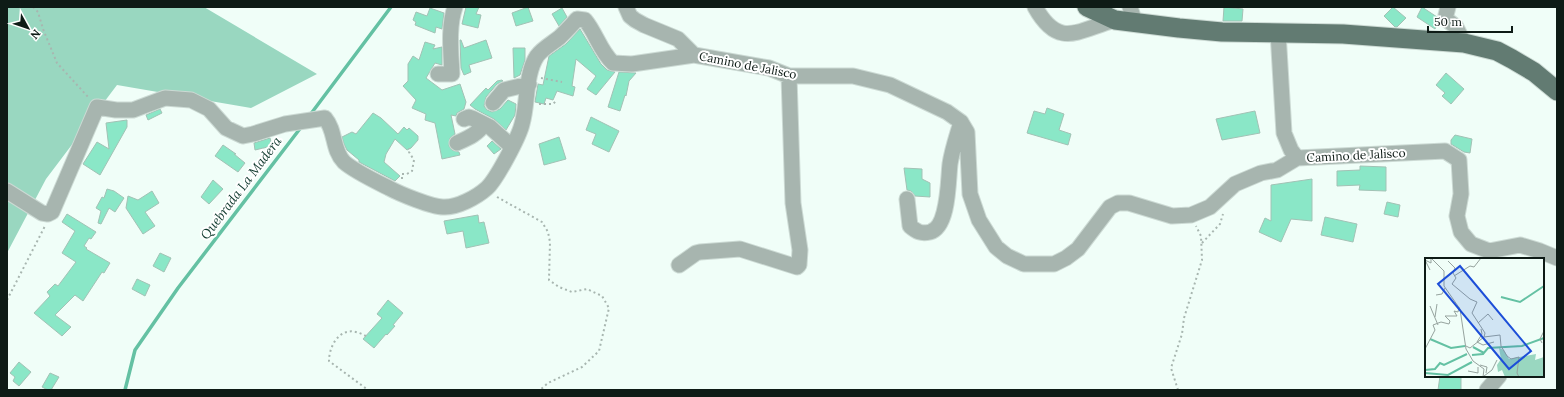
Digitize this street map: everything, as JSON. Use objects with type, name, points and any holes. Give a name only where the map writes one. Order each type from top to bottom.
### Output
[{"type":"main road","points":[[1087,7],[1115,20],[1132,15],[1222,32],[1343,34],[1464,43],[1497,51],[1534,72],[1550,83],[1557,91]]},
{"type":"street","points":[[438,74],[452,74],[452,14],[455,7]]},
{"type":"street","points":[[626,7],[630,16],[635,20],[678,38],[694,55]]},
{"type":"street","points":[[1035,7],[1044,22],[1053,30],[1062,34],[1078,32],[1115,20]]},
{"type":"street","points":[[1448,7],[1446,19],[1456,27],[1464,43]]},
{"type":"street","name":"Camino de Jalisco","points":[[97,107],[116,110],[133,110],[165,98],[191,100],[209,109],[226,128],[243,136],[285,124],[325,118],[329,123],[334,137],[334,146],[345,162],[383,185],[410,197],[442,208],[452,207],[464,203],[488,188],[512,147],[522,125],[530,80],[538,56],[560,36],[577,13],[591,27],[608,59],[613,63],[632,64],[694,55],[769,68],[790,76],[853,76],[890,85],[947,112],[961,122],[967,132],[970,194],[979,220],[996,248],[1007,256],[1024,264],[1054,264],[1066,258],[1078,249],[1110,207],[1118,203],[1129,203],[1172,216],[1191,215],[1210,207],[1235,184],[1261,173],[1277,170],[1297,158],[1445,151],[1459,160],[1461,194],[1457,216],[1461,232],[1471,244],[1489,250],[1521,252]]},
{"type":"street","points":[[1278,32],[1284,134],[1291,150],[1297,158]]},
{"type":"street","points":[[680,265],[696,253],[700,252],[740,250],[797,267],[799,266],[800,250],[793,203],[790,76]]},
{"type":"street","points":[[494,103],[504,90],[530,80]]},
{"type":"street","points":[[7,191],[42,213],[48,214],[52,212],[97,107]]},
{"type":"street","points":[[464,119],[469,117],[490,127],[512,147]]},
{"type":"street","points":[[907,199],[910,226],[916,232],[924,233],[932,231],[939,226],[944,211],[950,162],[961,122]]},
{"type":"street","points":[[457,143],[470,138],[481,129],[484,124]]},
{"type":"street","points":[[1521,252],[1540,251],[1557,258]]},
{"type":"street","points":[[1487,390],[1498,377]]},
{"type":"path","points":[[33,7],[38,12],[43,29],[57,63],[97,107]]},
{"type":"path","points":[[530,80],[562,82]]},
{"type":"path","points":[[410,148],[409,152],[414,160],[412,171],[407,174],[402,174],[401,178],[406,192],[410,197]]},
{"type":"path","points":[[488,188],[499,199],[542,222],[548,232],[550,242],[549,280],[559,287],[572,292],[587,289],[602,296],[609,308],[599,351],[582,367],[548,384],[540,390]]},
{"type":"path","points":[[7,300],[52,212]]},
{"type":"path","points":[[1178,390],[1171,368],[1182,334],[1184,318],[1202,260],[1201,236],[1191,215]]},
{"type":"path","points":[[366,336],[352,331],[341,334],[329,353],[329,361],[368,390]]},
{"type":"green space","points":[[7,7],[204,7],[317,74],[251,108],[117,85],[46,179],[7,253]]},
{"type":"building","points":[[466,7],[479,7],[476,14],[481,15],[478,28],[462,24]]},
{"type":"building","points":[[528,7],[533,21],[516,26],[512,13]]},
{"type":"building","points":[[1224,7],[1243,9],[1242,21],[1223,21]]},
{"type":"building","points":[[1393,7],[1406,18],[1397,27],[1395,27],[1384,16]]},
{"type":"building","points":[[1422,7],[1437,17],[1438,23],[1435,29],[1417,17]]},
{"type":"building","points":[[430,8],[444,13],[442,29],[436,27],[435,33],[415,25],[416,22],[413,20],[416,12],[427,16]]},
{"type":"building","points":[[562,8],[567,17],[559,26],[552,14]]},
{"type":"building","points":[[580,29],[601,64],[607,70],[615,72],[596,95],[587,89],[596,76],[576,59],[572,86],[575,87],[573,96],[557,91],[553,100],[546,98],[544,104],[535,102],[538,84],[543,85],[549,56],[566,44]]},
{"type":"building","points":[[460,40],[464,48],[486,40],[492,58],[469,65],[471,72],[464,75],[461,68]]},
{"type":"building","points":[[425,42],[435,45],[433,49],[442,47],[442,65],[435,63],[426,78],[442,90],[460,84],[466,102],[464,109],[457,113],[456,116],[451,115],[455,134],[450,138],[449,146],[452,150],[459,152],[460,155],[442,159],[435,123],[425,120],[426,114],[412,108],[416,100],[403,86],[408,81],[408,64],[413,56],[419,60]]},
{"type":"building","points":[[513,48],[525,48],[525,60],[520,75],[514,78]]},
{"type":"building","points":[[619,72],[636,73],[629,81],[626,96],[625,95],[620,111],[608,107]]},
{"type":"building","points":[[1446,73],[1464,89],[1451,104],[1442,96],[1445,93],[1436,85]]},
{"type":"building","points":[[497,81],[503,81],[497,84],[486,97],[484,106],[487,110],[492,112],[500,109],[508,100],[516,104],[515,115],[506,130],[494,119],[470,105],[486,88],[488,90]]},
{"type":"building","points":[[1047,108],[1064,114],[1059,130],[1071,134],[1068,145],[1027,133],[1034,111],[1045,114]]},
{"type":"building","points":[[160,109],[162,113],[148,120],[146,115]]},
{"type":"building","points":[[1255,111],[1260,133],[1222,140],[1216,119]]},
{"type":"building","points":[[373,113],[381,118],[398,134],[404,127],[407,130],[409,128],[418,136],[418,140],[411,148],[407,150],[395,139],[386,154],[384,162],[400,176],[395,181],[359,162],[359,160],[347,150],[344,144],[342,137],[352,132],[356,134]]},
{"type":"building","points":[[591,117],[619,131],[609,152],[592,144],[596,134],[586,130]]},
{"type":"building","points":[[127,120],[127,127],[100,175],[83,164],[97,142],[109,149],[106,123]]},
{"type":"building","points":[[1455,135],[1472,139],[1470,153],[1464,152],[1451,144],[1451,140]]},
{"type":"building","points":[[559,137],[566,159],[544,165],[539,144]]},
{"type":"building","points":[[270,138],[272,146],[255,150],[254,143]]},
{"type":"building","points":[[492,141],[501,149],[494,154],[487,146]]},
{"type":"building","points":[[223,145],[236,154],[234,154],[245,163],[238,172],[215,156]]},
{"type":"building","points":[[1360,166],[1386,167],[1386,191],[1359,190],[1360,185],[1337,186],[1337,171],[1360,170]]},
{"type":"building","points":[[904,168],[922,169],[922,179],[930,183],[930,197],[915,196],[911,191],[907,190]]},
{"type":"building","points":[[1312,179],[1312,221],[1291,219],[1281,242],[1259,232],[1265,218],[1271,221],[1271,185]]},
{"type":"building","points":[[213,180],[223,189],[209,204],[201,197]]},
{"type":"building","points":[[107,189],[114,191],[124,198],[115,212],[109,208],[101,224],[98,223],[101,211],[96,208],[102,197],[104,198]]},
{"type":"building","points":[[152,191],[159,203],[145,212],[155,226],[143,234],[126,208],[128,196],[138,200]]},
{"type":"building","points":[[1387,202],[1400,205],[1398,217],[1384,214]]},
{"type":"building","points":[[67,214],[96,232],[91,239],[89,238],[84,246],[87,248],[86,249],[110,263],[104,273],[102,272],[83,301],[75,295],[55,315],[71,327],[62,336],[34,313],[50,296],[47,292],[55,284],[58,286],[76,262],[62,253],[75,231],[62,222]]},
{"type":"building","points":[[478,215],[479,223],[484,222],[489,243],[466,248],[463,231],[447,234],[444,221]]},
{"type":"building","points":[[1325,217],[1357,224],[1353,242],[1321,235]]},
{"type":"building","points":[[160,253],[171,258],[164,272],[153,266]]},
{"type":"building","points":[[137,279],[150,285],[145,296],[132,289]]},
{"type":"building","points":[[388,300],[403,313],[393,325],[395,326],[374,348],[363,339],[382,318],[377,314]]},
{"type":"building","points":[[19,362],[31,372],[19,386],[13,381],[15,377],[10,373]]},
{"type":"building","points":[[50,373],[59,377],[51,390],[48,390],[42,387]]},
{"type":"building","points":[[1440,377],[1461,377],[1461,390],[1438,390]]},
{"type":"waterway","name":"Quebrada La Madera","points":[[310,115],[391,7]]},
{"type":"waterway","name":"Quebrada La Madera","points":[[125,390],[135,350],[178,288],[302,126]]}]
